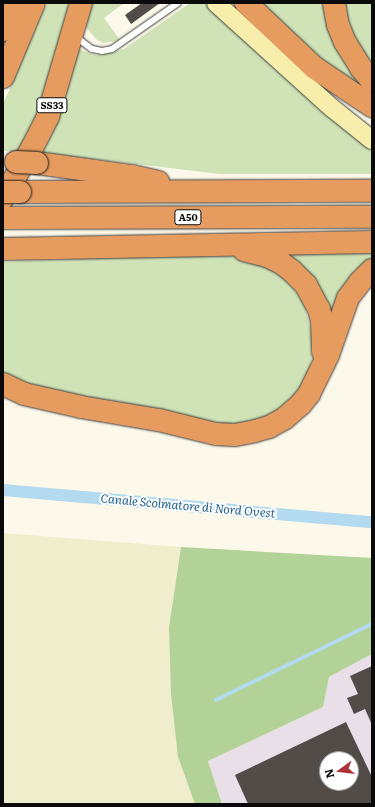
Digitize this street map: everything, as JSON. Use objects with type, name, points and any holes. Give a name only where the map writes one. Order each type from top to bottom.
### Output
[{"type":"highway","points":[[3,30],[15,3]]},
{"type":"highway","points":[[3,77],[34,3]]},
{"type":"highway","name":"SS33","points":[[6,203],[48,116],[81,3]]},
{"type":"highway","points":[[246,3],[283,39],[331,80],[372,106]]},
{"type":"highway","points":[[334,3],[338,25],[345,42],[361,68],[372,81]]},
{"type":"highway","points":[[19,162],[132,176],[190,190]]},
{"type":"highway","points":[[6,203],[190,190],[372,191]]},
{"type":"highway","name":"A50","points":[[6,203],[372,217]]},
{"type":"highway","points":[[3,249],[173,246],[217,243],[372,242]]},
{"type":"highway","points":[[173,246],[255,252],[280,262],[292,271],[306,285],[313,297],[322,321],[323,341],[320,374]]},
{"type":"highway","points":[[3,384],[24,394],[81,407],[159,420],[216,434],[241,434],[269,427],[285,418],[301,404],[320,374],[348,298],[360,282],[372,270]]},
{"type":"highway","points":[[3,400],[38,405],[81,407]]},
{"type":"main road","points":[[216,3],[332,108],[372,140]]},
{"type":"main road","points":[[232,3],[283,39]]},
{"type":"main road","points":[[232,3],[314,78],[372,135]]},
{"type":"lane","points":[[73,34],[92,49],[102,51],[112,49],[178,3]]},
{"type":"shaded area","points":[[3,533],[181,547],[169,627],[178,757],[195,804],[3,804]]},
{"type":"shaded area","points":[[372,654],[372,804],[222,804],[208,761],[323,707],[329,677]]},
{"type":"green space","points":[[47,3],[72,3],[45,95],[22,152],[3,151],[3,104]]},
{"type":"green space","points":[[89,3],[124,3],[104,18],[120,40],[104,43],[97,40],[83,24]]},
{"type":"green space","points":[[190,3],[206,3],[372,151],[372,174],[220,174],[43,153],[55,126],[77,48],[91,54],[100,55],[124,49]]},
{"type":"green space","points":[[255,3],[326,3],[372,92],[372,96],[339,75]]},
{"type":"green space","points":[[343,3],[372,3],[372,65],[361,51],[348,23]]},
{"type":"green space","points":[[372,250],[372,258],[364,264],[327,325],[271,251]]},
{"type":"green space","points":[[205,254],[230,256],[254,262],[271,269],[285,279],[297,293],[305,307],[312,333],[311,360],[308,376],[291,401],[268,417],[253,422],[222,425],[24,385],[3,374],[3,262]]},
{"type":"green space","points":[[181,547],[372,558],[372,654],[329,677],[323,707],[208,761],[222,804],[195,804],[178,757],[171,694],[169,627]]},
{"type":"building","points":[[142,3],[160,3],[131,24],[125,15]]},
{"type":"building","points":[[372,666],[372,725],[365,709],[354,714],[347,698],[358,694],[350,676]]},
{"type":"building","points":[[346,722],[372,777],[372,804],[248,804],[235,775]]},
{"type":"waterway","name":"Canale Scolmatore di Nord Ovest","points":[[3,490],[372,522]]},
{"type":"waterway","points":[[216,700],[372,624]]}]
